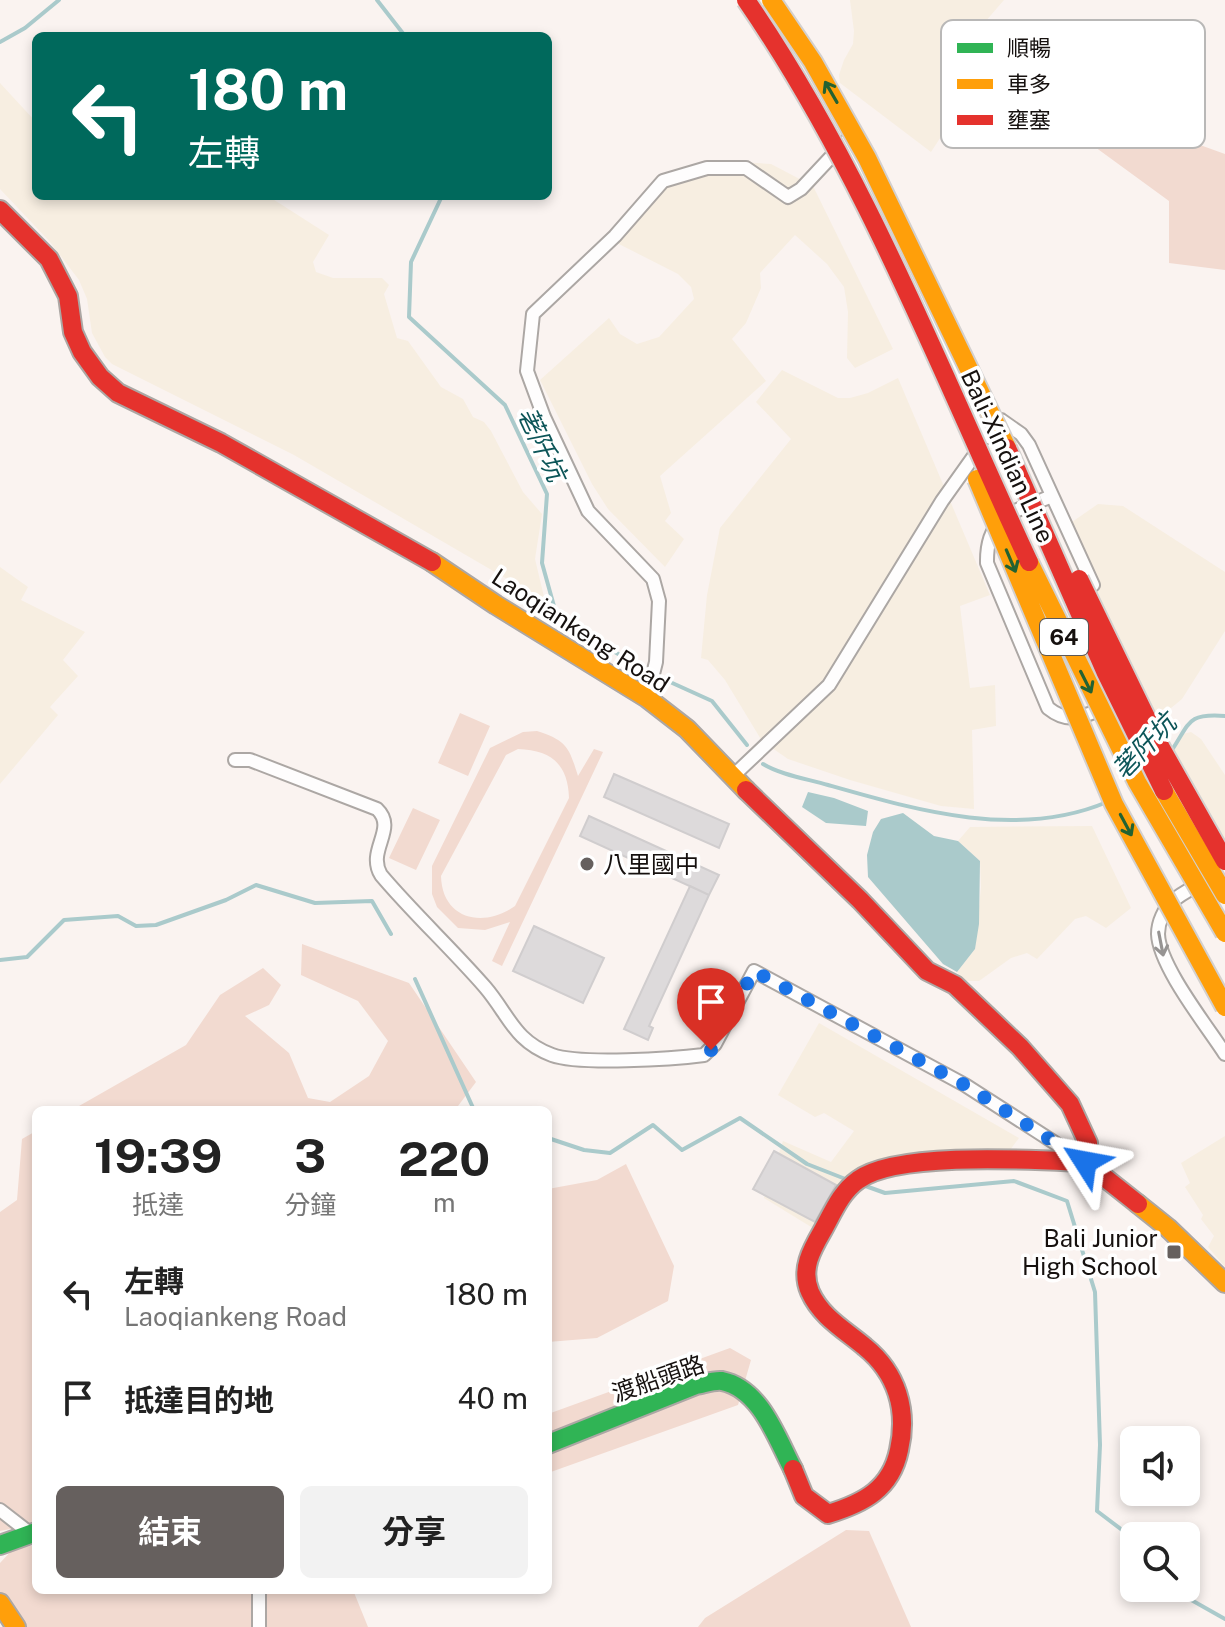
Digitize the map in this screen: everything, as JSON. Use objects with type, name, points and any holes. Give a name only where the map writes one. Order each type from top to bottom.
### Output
[{"type":"main road","name":"Bali-Xindian Line","points":[[746,0],[793,71],[829,136],[1079,668],[1178,858],[1225,933]]},
{"type":"main road","name":"Bali-Xindian Line","points":[[771,0],[814,61],[857,137],[1125,714],[1204,863],[1225,895]]},
{"type":"main road","name":"Laoqiankeng Road","points":[[0,210],[49,259],[68,296],[73,332],[82,352],[100,377],[118,393],[221,443],[390,535],[496,605],[649,691],[732,777],[860,900],[927,971],[955,985],[1020,1047],[1070,1104],[1088,1143],[1085,1162]]},
{"type":"main road","points":[[923,331],[961,442],[1114,804],[1225,1007]]},
{"type":"main road","points":[[995,437],[1067,555],[1161,748],[1225,861]]},
{"type":"main road","name":"渡船頭路","points":[[552,1442],[696,1385],[721,1381],[749,1395],[759,1406],[798,1478],[804,1496],[818,1509],[828,1514],[856,1506],[877,1493],[893,1475],[902,1441],[904,1408],[886,1368],[869,1350],[826,1317],[811,1295],[805,1265],[809,1253],[848,1189],[863,1177],[937,1160],[1085,1162]]},
{"type":"main road","points":[[1085,1162],[1168,1228],[1225,1283]]},
{"type":"main road","points":[[0,1545],[32,1534]]},
{"type":"main road","points":[[0,1603],[16,1627]]},
{"type":"street","points":[[649,691],[655,665],[659,601],[653,579],[588,511],[544,417],[527,371],[533,314],[615,236],[663,181],[707,168],[746,168],[788,197],[801,189],[845,142],[995,437]]},
{"type":"street","points":[[732,777],[829,685],[942,501],[995,437],[1001,420],[1021,434],[1029,445],[1134,674],[1129,692],[1123,699],[1075,719],[1057,716],[1048,708],[987,563],[991,531],[1001,520],[1052,496]]},
{"type":"street","points":[[1109,706],[1204,882]]},
{"type":"street","points":[[235,760],[250,760],[377,809],[382,814],[385,828],[375,862],[381,875],[486,988],[515,1031],[539,1049],[556,1057],[580,1060],[704,1055],[715,1044],[754,971],[965,1085],[1085,1162]]},
{"type":"street","points":[[1225,876],[1204,882],[1173,900],[1160,919],[1158,934],[1169,968],[1225,1054]]},
{"type":"street","points":[[0,1510],[32,1532]]},
{"type":"street","points":[[259,1594],[259,1627]]},
{"type":"shaded area","points":[[850,0],[1004,0],[987,20],[941,20],[941,137],[931,152],[840,83],[839,75],[853,44]]},
{"type":"shaded area","points":[[0,83],[32,118],[32,200],[274,200],[329,235],[313,262],[316,272],[333,278],[382,278],[389,285],[384,294],[397,338],[408,341],[441,387],[463,399],[473,417],[484,422],[523,492],[542,514],[535,559],[545,601],[294,455],[112,364],[92,333],[87,299],[79,280],[50,242],[0,189]]},
{"type":"shaded area","points":[[1205,147],[1225,154],[1225,270],[1169,263],[1169,201],[1096,148]]},
{"type":"shaded area","points":[[727,161],[771,164],[813,186],[893,349],[855,368],[847,358],[848,312],[844,287],[827,264],[795,235],[760,273],[761,288],[746,323],[732,339],[766,381],[660,476],[671,513],[665,521],[684,539],[665,567],[608,509],[592,484],[540,380],[609,318],[620,334],[637,344],[659,337],[694,299],[691,287],[678,274],[613,241],[668,178],[705,164]]},
{"type":"shaded area","points":[[782,370],[838,398],[868,393],[898,378],[990,595],[960,606],[970,688],[995,685],[996,726],[972,730],[974,809],[941,806],[788,759],[762,741],[725,680],[708,660],[701,658],[707,595],[720,528],[791,439],[756,402]]},
{"type":"shaded area","points":[[1098,504],[1123,506],[1225,572],[1225,631],[1182,699],[1154,722],[1065,534],[1072,522]]},
{"type":"shaded area","points":[[0,567],[28,587],[21,600],[85,632],[63,660],[78,676],[50,707],[58,715],[0,784]]},
{"type":"shaded area","points":[[460,713],[490,726],[468,776],[438,763]]},
{"type":"shaded area","points":[[537,731],[561,742],[569,752],[578,776],[594,749],[603,752],[502,966],[492,961],[510,922],[485,930],[458,928],[437,907],[432,894],[432,866],[490,748],[523,732]],"holes":[[[518,749],[530,750],[556,761],[565,776],[569,798],[515,906],[490,917],[466,916],[448,902],[441,876],[506,755]]]},
{"type":"shaded area","points":[[1191,732],[1201,739],[1225,775],[1225,842],[1173,747],[1183,734]]},
{"type":"shaded area","points":[[413,808],[440,820],[416,870],[389,858]]},
{"type":"shaded area","points":[[1092,826],[1131,908],[1106,928],[1086,916],[1075,919],[1037,959],[1027,953],[1011,958],[979,981],[965,981],[957,972],[975,949],[981,887],[980,861],[958,841],[970,827]]},
{"type":"shaded area","points":[[302,944],[409,983],[476,1082],[458,1106],[79,1106],[186,1045],[220,995],[263,968],[281,985],[269,1005],[245,1016],[289,1053],[308,1098],[330,1102],[369,1076],[388,1041],[358,1001],[301,975]]},
{"type":"shaded area","points":[[819,1023],[1019,1138],[1007,1154],[873,1162],[861,1169],[816,1230],[764,1198],[783,1141],[831,1162],[854,1131],[824,1113],[815,1117],[778,1095]]},
{"type":"shaded area","points":[[32,1133],[32,1525],[0,1531],[0,1212],[17,1200],[22,1139]]},
{"type":"shaded area","points":[[1225,1136],[1225,1267],[1208,1247],[1214,1236],[1201,1219],[1203,1215],[1185,1187],[1190,1183],[1181,1163]]},
{"type":"shaded area","points":[[626,1164],[674,1266],[668,1301],[597,1338],[552,1342],[552,1188],[597,1180]]},
{"type":"shaded area","points":[[730,1348],[751,1360],[738,1405],[552,1472],[552,1413]]},
{"type":"shaded area","points":[[846,1530],[869,1531],[911,1627],[698,1627],[705,1618]]},
{"type":"shaded area","points":[[32,1546],[32,1594],[355,1594],[368,1627],[16,1627],[0,1596],[0,1563],[13,1549]]},
{"type":"water","points":[[808,792],[868,811],[866,826],[826,823],[802,807]]},
{"type":"water","points":[[903,813],[934,836],[958,841],[980,861],[979,924],[975,949],[957,972],[943,964],[868,877],[867,855],[873,832],[881,819]]},
{"type":"building","points":[[614,774],[729,824],[719,848],[604,797]]},
{"type":"building","points":[[589,816],[719,875],[709,895],[580,836]]},
{"type":"building","points":[[690,886],[709,895],[649,1026],[653,1028],[648,1040],[624,1029]]},
{"type":"building","points":[[534,926],[604,958],[583,1003],[513,971]]},
{"type":"building","points":[[774,1151],[836,1185],[815,1222],[753,1189]]},
{"type":"waterway","points":[[0,42],[25,28],[59,0]]},
{"type":"waterway","name":"荖阡坑","points":[[377,0],[402,32]]},
{"type":"waterway","name":"荖阡坑","points":[[440,200],[411,262],[409,317],[505,405],[547,494],[542,563],[557,617],[648,672],[712,701],[747,745]]},
{"type":"waterway","name":"荖阡坑","points":[[1172,750],[1196,718],[1225,716]]},
{"type":"waterway","name":"荖阡坑","points":[[763,764],[786,774],[896,804],[967,817],[1038,819],[1073,813],[1107,802]]},
{"type":"waterway","points":[[0,960],[27,957],[64,920],[118,916],[136,926],[156,925],[226,900],[256,885],[315,903],[372,901],[391,934]]},
{"type":"waterway","points":[[415,979],[472,1106]]},
{"type":"waterway","points":[[552,1139],[584,1150],[610,1153],[653,1125],[682,1150],[740,1118],[807,1164],[848,1180]]},
{"type":"waterway","points":[[860,1184],[885,1193],[1014,1181],[1067,1201],[1095,1292],[1100,1445],[1097,1511],[1120,1528]]},
{"type":"waterway","points":[[1195,1602],[1225,1619]]},
{"type":"traffic: fast","points":[[552,1442],[696,1385],[722,1381],[736,1386],[757,1404],[793,1469]]},
{"type":"traffic: fast","points":[[0,1545],[32,1533]]},
{"type":"traffic: slow","points":[[771,0],[813,62],[867,158],[1007,448]]},
{"type":"traffic: slow","points":[[977,479],[1114,804],[1225,1007]]},
{"type":"traffic: slow","points":[[432,562],[647,698],[687,729],[746,790]]},
{"type":"traffic: slow","points":[[1029,562],[1137,782],[1225,933]]},
{"type":"traffic: slow","points":[[1164,791],[1225,895]]},
{"type":"traffic: slow","points":[[1138,1204],[1225,1283]]},
{"type":"traffic: slow","points":[[0,1603],[16,1627]]},
{"type":"traffic: jam","points":[[746,0],[789,66],[865,204],[1029,562]]},
{"type":"traffic: jam","points":[[0,210],[49,259],[68,296],[73,332],[82,352],[100,377],[118,393],[221,443],[432,562]]},
{"type":"traffic: jam","points":[[1007,448],[1105,671],[1164,791]]},
{"type":"traffic: jam","points":[[1079,579],[1161,748],[1225,861]]},
{"type":"traffic: jam","points":[[746,790],[860,900],[927,971],[955,985],[1020,1047],[1070,1104],[1088,1143],[1085,1162],[1138,1204]]},
{"type":"traffic: jam","points":[[793,1469],[804,1496],[828,1514],[853,1505],[883,1484],[890,1475],[899,1450],[901,1407],[892,1380],[876,1357],[820,1309],[807,1284],[811,1252],[847,1190],[858,1180],[877,1171],[933,1161],[1085,1162]]},
{"type":"place","name":"八里國中","points":[[587,864]]},
{"type":"place","name":"Bali Junior High School","points":[[1174,1252]]},
{"type":"route","points":[[711,1050],[754,971],[965,1085],[1085,1162]]}]
